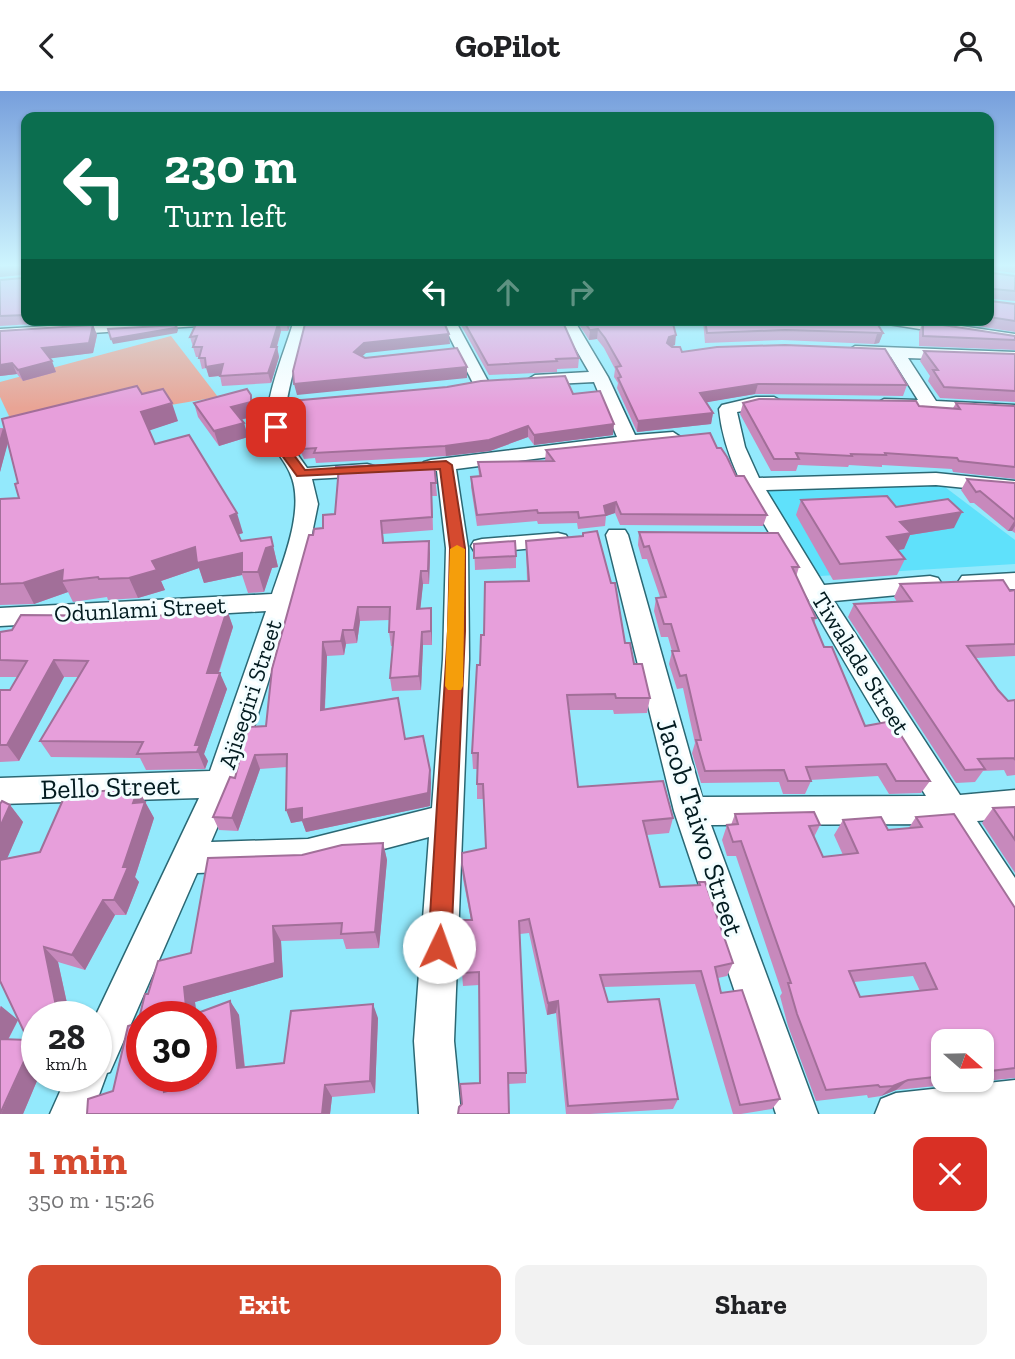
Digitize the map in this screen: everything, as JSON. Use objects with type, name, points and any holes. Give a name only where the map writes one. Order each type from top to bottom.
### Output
[{"type":"street","points":[[0,334],[128,326]]},
{"type":"street","name":"Ajisegiri Street","points":[[112,1023],[221,784],[296,558],[307,504],[301,474],[282,447],[276,427],[285,404],[300,326]]},
{"type":"street","points":[[451,326],[487,383],[458,387]]},
{"type":"street","points":[[570,326],[600,377],[628,441]]},
{"type":"street","points":[[928,326],[1015,339]]},
{"type":"street","points":[[441,353],[465,350]]},
{"type":"street","points":[[833,350],[1015,357]]},
{"type":"street","points":[[897,352],[930,405]]},
{"type":"street","points":[[520,381],[600,377]]},
{"type":"street","name":"Tiwalade Street","points":[[796,403],[756,402],[724,425],[754,484],[817,594],[1015,908]]},
{"type":"street","points":[[863,404],[1015,410]]},
{"type":"street","points":[[407,467],[446,465],[628,441],[689,437]]},
{"type":"street","points":[[440,1114],[434,1041],[456,659],[457,548],[446,465]]},
{"type":"street","points":[[301,474],[380,469]]},
{"type":"street","points":[[754,484],[936,479],[1015,487]]},
{"type":"street","points":[[756,536],[784,536]]},
{"type":"street","name":"Jacob Taiwo Street","points":[[457,548],[607,537],[690,811],[797,1114]]},
{"type":"street","points":[[817,594],[905,585],[1013,583]]},
{"type":"street","name":"Odunlami Street","points":[[0,617],[280,602]]},
{"type":"street","name":"Bello Street","points":[[0,791],[221,784]]},
{"type":"street","points":[[690,811],[952,810],[1015,804]]},
{"type":"street","points":[[188,858],[308,854],[447,818]]},
{"type":"street","points":[[71,1114],[81,1092]]},
{"type":"street","points":[[896,1114],[1015,1101]]},
{"type":"shaded area","points":[[171,336],[218,397],[16,431],[0,397],[0,382]]},
{"type":"shaded area","points":[[937,481],[1015,540],[1015,564],[820,576],[762,483]]},
{"type":"building","points":[[0,313],[21,313],[21,315],[0,316]]},
{"type":"building","points":[[994,313],[1015,313],[1015,321],[994,318]]},
{"type":"building","points":[[93,326],[89,343],[42,348],[52,361],[18,370],[12,363],[0,365],[0,331]]},
{"type":"building","points":[[160,326],[176,326],[111,339],[108,329]]},
{"type":"building","points":[[195,326],[277,326],[271,347],[277,347],[268,373],[220,376],[223,364],[206,367],[205,358],[199,358],[202,347],[193,347],[197,336],[190,337]]},
{"type":"building","points":[[304,326],[446,326],[449,334],[364,343],[354,352],[365,358],[457,348],[467,367],[294,384],[293,371]]},
{"type":"building","points":[[466,326],[565,326],[579,358],[556,359],[557,361],[488,365]]},
{"type":"building","points":[[587,326],[674,326],[676,335],[669,337],[667,343],[672,347],[680,347],[682,352],[717,347],[785,345],[885,349],[907,385],[758,384],[700,393],[713,413],[638,421],[618,378],[621,377],[616,367],[621,366],[598,329],[590,330]]},
{"type":"building","points":[[706,326],[879,326],[883,333],[785,330],[707,333]]},
{"type":"building","points":[[923,326],[949,326],[1015,336],[1015,340],[923,336]]},
{"type":"building","points":[[924,351],[1015,354],[1015,391],[944,387],[933,370],[938,370]]},
{"type":"building","points":[[565,376],[573,394],[600,391],[614,424],[534,435],[528,426],[489,440],[445,446],[314,453],[316,448],[302,449],[287,416],[291,401],[447,387],[481,381]]},
{"type":"building","points":[[137,386],[142,394],[163,389],[172,403],[141,412],[155,444],[189,435],[237,513],[230,516],[241,541],[271,537],[273,546],[266,548],[258,572],[242,572],[242,553],[197,563],[195,547],[152,561],[157,570],[129,578],[98,577],[62,581],[63,570],[23,583],[0,584],[0,499],[19,498],[15,484],[18,483],[2,419]]},
{"type":"building","points":[[247,389],[251,402],[231,407],[244,423],[214,431],[194,403]]},
{"type":"building","points":[[759,399],[916,401],[919,406],[960,409],[956,403],[1015,406],[1015,467],[959,461],[957,458],[885,453],[886,455],[851,454],[852,456],[796,453],[799,459],[774,459],[743,403]]},
{"type":"building","points":[[710,433],[717,448],[721,448],[727,457],[736,476],[744,476],[767,515],[621,514],[616,502],[604,506],[606,515],[579,518],[578,512],[538,513],[537,510],[477,515],[471,477],[481,476],[478,462],[554,461],[546,450]]},
{"type":"building","points":[[434,463],[436,483],[431,483],[432,517],[381,521],[383,543],[429,541],[428,571],[421,571],[417,609],[431,608],[431,631],[422,632],[419,676],[390,678],[394,632],[389,632],[390,607],[358,607],[354,630],[343,630],[341,641],[323,642],[321,710],[398,698],[405,739],[423,736],[430,770],[428,793],[302,820],[302,808],[286,810],[287,754],[255,755],[232,818],[213,817],[230,777],[235,778],[248,727],[266,726],[272,669],[309,535],[313,535],[314,529],[323,528],[323,515],[335,514],[339,467],[335,467]]},
{"type":"building","points":[[967,479],[1015,483],[1015,520],[980,491],[976,492]]},
{"type":"building","points":[[887,496],[896,507],[948,499],[962,512],[900,522],[911,533],[887,537],[905,559],[840,564],[801,500]]},
{"type":"building","points":[[597,531],[611,583],[615,583],[625,643],[630,643],[634,664],[642,664],[650,698],[616,698],[615,694],[567,695],[578,787],[663,781],[673,818],[643,821],[660,887],[700,885],[699,882],[705,882],[733,963],[715,967],[721,993],[742,990],[780,1099],[740,1105],[701,971],[600,975],[608,1002],[659,999],[678,1099],[568,1106],[558,1001],[548,1003],[529,919],[519,921],[526,1073],[508,1073],[509,1114],[458,1114],[462,1104],[460,1084],[480,1083],[479,972],[462,973],[462,920],[472,920],[462,853],[486,848],[483,784],[477,784],[478,753],[472,753],[477,665],[480,665],[481,635],[484,635],[485,582],[529,581],[526,541],[583,536],[583,533]]},
{"type":"building","points":[[639,532],[778,533],[799,567],[792,567],[816,618],[812,618],[824,647],[832,647],[865,726],[892,721],[930,781],[896,781],[886,764],[806,767],[811,781],[788,781],[784,770],[705,771],[696,740],[701,740],[686,675],[680,676],[672,651],[679,651],[671,624],[664,624],[656,598],[666,597],[649,546],[644,547]]},
{"type":"building","points":[[515,541],[516,556],[474,558],[474,544]]},
{"type":"building","points":[[1003,580],[1010,591],[1015,590],[1015,644],[967,646],[998,690],[1008,701],[1015,700],[1015,760],[978,759],[985,769],[965,770],[854,604],[912,601],[900,584]]},
{"type":"building","points":[[227,610],[207,673],[220,673],[195,745],[200,745],[197,752],[137,754],[143,742],[40,741],[88,661],[54,660],[7,745],[0,745],[0,690],[10,690],[27,661],[0,660],[0,632],[12,630],[21,615],[155,616]]},
{"type":"building","points":[[138,789],[133,803],[145,802],[123,867],[128,867],[114,900],[103,900],[72,955],[44,947],[55,1001],[21,1001],[21,1025],[0,981],[0,860],[40,852],[66,793]]},
{"type":"building","points":[[2,801],[10,805],[0,827],[0,804]]},
{"type":"building","points":[[1015,807],[1015,840],[993,808]]},
{"type":"building","points":[[814,812],[820,825],[809,826],[823,857],[858,853],[843,820],[881,817],[888,830],[922,827],[916,817],[954,814],[1015,908],[1015,1068],[994,1071],[994,1029],[931,1029],[931,1077],[908,1080],[893,1086],[826,1090],[797,1014],[788,983],[791,983],[741,841],[733,842],[727,825],[738,824],[735,814]],"holes":[[[925,963],[937,989],[860,997],[849,971]]]},
{"type":"building","points":[[383,843],[375,932],[341,934],[342,923],[273,926],[275,963],[184,987],[185,1001],[143,1001],[158,961],[191,953],[208,858],[302,855],[342,845]]},
{"type":"building","points":[[230,1001],[237,1068],[284,1063],[291,1011],[373,1004],[370,1081],[325,1085],[322,1114],[87,1114],[88,1099],[113,1091],[126,1035],[126,1092],[217,1092],[217,1006]]},
{"type":"building","points":[[0,1039],[21,1040],[21,1068],[0,1114]]},
{"type":"slow traffic","points":[[454,686],[457,549]]},
{"type":"route","points":[[276,427],[282,447],[301,474],[446,465],[457,548],[456,659],[439,947]]}]
